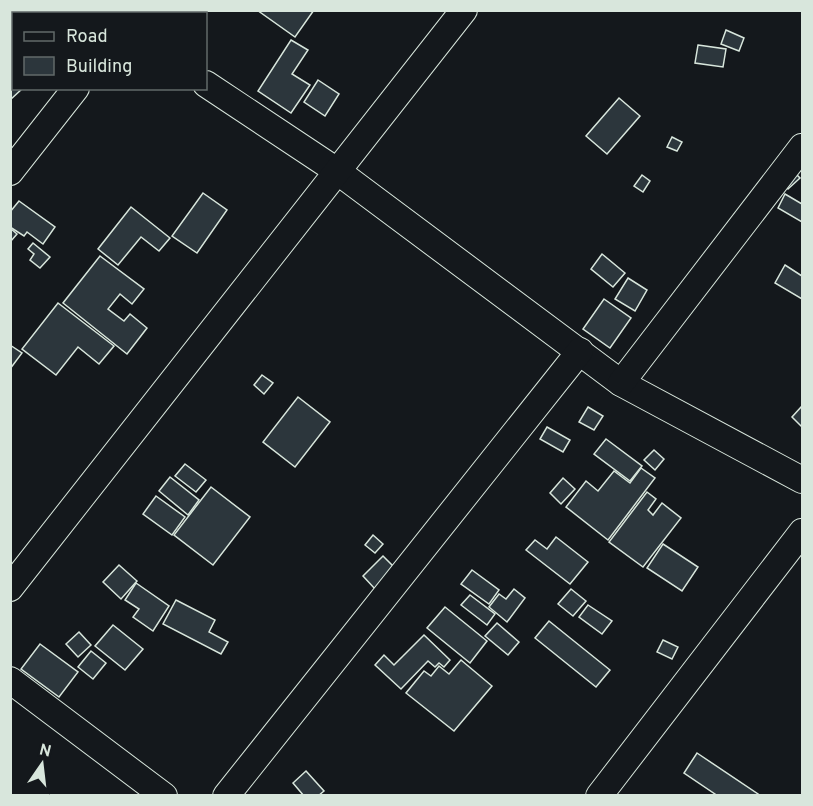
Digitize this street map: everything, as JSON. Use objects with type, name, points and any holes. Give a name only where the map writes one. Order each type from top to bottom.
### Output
[{"type":"street","points":[[10,588],[464,10]]},
{"type":"street","points":[[207,85],[337,171],[621,383],[802,480]]},
{"type":"street","points":[[10,172],[74,90]]},
{"type":"street","points":[[621,383],[802,147]]},
{"type":"street","points":[[226,795],[580,351]]},
{"type":"street","points":[[599,795],[802,532]]},
{"type":"street","points":[[10,680],[164,795]]},
{"type":"building","points":[[147,10],[190,11],[189,12],[146,12]]},
{"type":"building","points":[[257,10],[314,10],[295,37]]},
{"type":"building","points":[[726,30],[744,38],[739,51],[721,44]]},
{"type":"building","points":[[12,36],[12,68],[10,67],[10,38]]},
{"type":"building","points":[[291,40],[308,50],[292,74],[310,85],[291,113],[258,91]]},
{"type":"building","points":[[698,45],[726,49],[723,67],[695,63]]},
{"type":"building","points":[[11,76],[12,90],[21,90],[10,100]]},
{"type":"building","points":[[318,80],[339,94],[325,116],[304,102]]},
{"type":"building","points":[[619,98],[640,116],[607,154],[586,136]]},
{"type":"building","points":[[672,137],[682,142],[677,151],[667,147]]},
{"type":"building","points":[[791,169],[800,178],[788,189],[780,180]]},
{"type":"building","points":[[642,175],[650,181],[643,192],[634,186]]},
{"type":"building","points":[[203,193],[227,210],[197,253],[172,236]]},
{"type":"building","points":[[785,194],[802,204],[802,222],[778,208]]},
{"type":"building","points":[[19,201],[55,227],[43,244],[27,232],[24,236],[10,227],[10,212]]},
{"type":"building","points":[[131,207],[170,238],[159,251],[141,237],[118,265],[98,249]]},
{"type":"building","points":[[10,228],[17,234],[11,241],[10,240]]},
{"type":"building","points":[[33,243],[50,257],[40,268],[30,260],[34,254],[28,249]]},
{"type":"building","points":[[602,254],[625,273],[613,287],[591,269]]},
{"type":"building","points":[[100,256],[144,289],[132,304],[120,294],[108,309],[124,321],[130,314],[147,328],[127,354],[63,303]]},
{"type":"building","points":[[785,265],[802,276],[802,299],[775,283]]},
{"type":"building","points":[[628,278],[647,290],[635,311],[615,299]]},
{"type":"building","points":[[604,299],[631,318],[610,348],[583,329]]},
{"type":"building","points":[[58,303],[114,346],[99,364],[78,347],[56,375],[22,349]]},
{"type":"building","points":[[10,345],[22,353],[10,369]]},
{"type":"building","points":[[262,375],[273,383],[264,394],[254,385]]},
{"type":"building","points":[[298,397],[330,422],[295,467],[263,442]]},
{"type":"building","points":[[802,406],[802,427],[792,417]]},
{"type":"building","points":[[588,407],[603,416],[594,430],[579,422]]},
{"type":"building","points":[[547,427],[570,440],[563,452],[540,439]]},
{"type":"building","points":[[606,439],[642,466],[630,481],[594,454]]},
{"type":"building","points":[[654,450],[664,459],[655,470],[644,460]]},
{"type":"building","points":[[185,464],[206,480],[196,492],[175,476]]},
{"type":"building","points":[[641,468],[655,478],[608,540],[566,507],[586,481],[598,491],[614,471],[630,483]]},
{"type":"building","points":[[170,477],[199,500],[188,515],[159,491]]},
{"type":"building","points":[[563,478],[575,489],[561,504],[550,493]]},
{"type":"building","points":[[211,487],[250,517],[213,565],[174,535]]},
{"type":"building","points":[[647,492],[656,499],[648,510],[653,515],[662,503],[681,518],[643,567],[609,542]]},
{"type":"building","points":[[156,496],[185,517],[172,535],[143,514]]},
{"type":"building","points":[[373,535],[383,544],[375,553],[365,545]]},
{"type":"building","points":[[556,537],[588,562],[570,584],[526,550],[535,540],[547,549]]},
{"type":"building","points":[[663,544],[698,567],[682,591],[647,568]]},
{"type":"building","points":[[383,556],[395,568],[375,589],[363,576]]},
{"type":"building","points":[[119,565],[137,581],[121,599],[103,582]]},
{"type":"building","points":[[472,570],[499,590],[489,604],[461,584]]},
{"type":"building","points":[[136,583],[169,606],[153,631],[133,617],[139,609],[125,600]]},
{"type":"building","points":[[514,589],[525,598],[507,622],[489,607],[499,594],[506,599]]},
{"type":"building","points":[[571,589],[586,601],[573,616],[558,604]]},
{"type":"building","points":[[470,595],[495,614],[487,625],[461,605]]},
{"type":"building","points":[[176,600],[215,620],[209,632],[228,642],[221,654],[163,624]]},
{"type":"building","points":[[588,605],[612,621],[602,634],[579,617]]},
{"type":"building","points":[[445,607],[487,641],[470,663],[427,628]]},
{"type":"building","points":[[549,621],[610,670],[596,687],[535,638]]},
{"type":"building","points":[[497,623],[519,642],[508,655],[485,636]]},
{"type":"building","points":[[113,625],[143,649],[125,670],[95,646]]},
{"type":"building","points":[[79,632],[91,645],[78,657],[66,644]]},
{"type":"building","points":[[424,635],[450,660],[444,667],[439,663],[435,667],[428,661],[401,689],[375,665],[384,655],[394,665]]},
{"type":"building","points":[[663,640],[678,647],[672,659],[657,652]]},
{"type":"building","points":[[40,644],[78,672],[59,697],[21,669]]},
{"type":"building","points":[[91,651],[106,663],[93,679],[78,667]]},
{"type":"building","points":[[461,660],[492,686],[454,731],[406,693],[424,671],[431,676],[439,666],[449,674]]},
{"type":"building","points":[[697,753],[761,796],[718,796],[684,773]]},
{"type":"building","points":[[306,771],[324,791],[318,796],[304,796],[293,783]]}]
